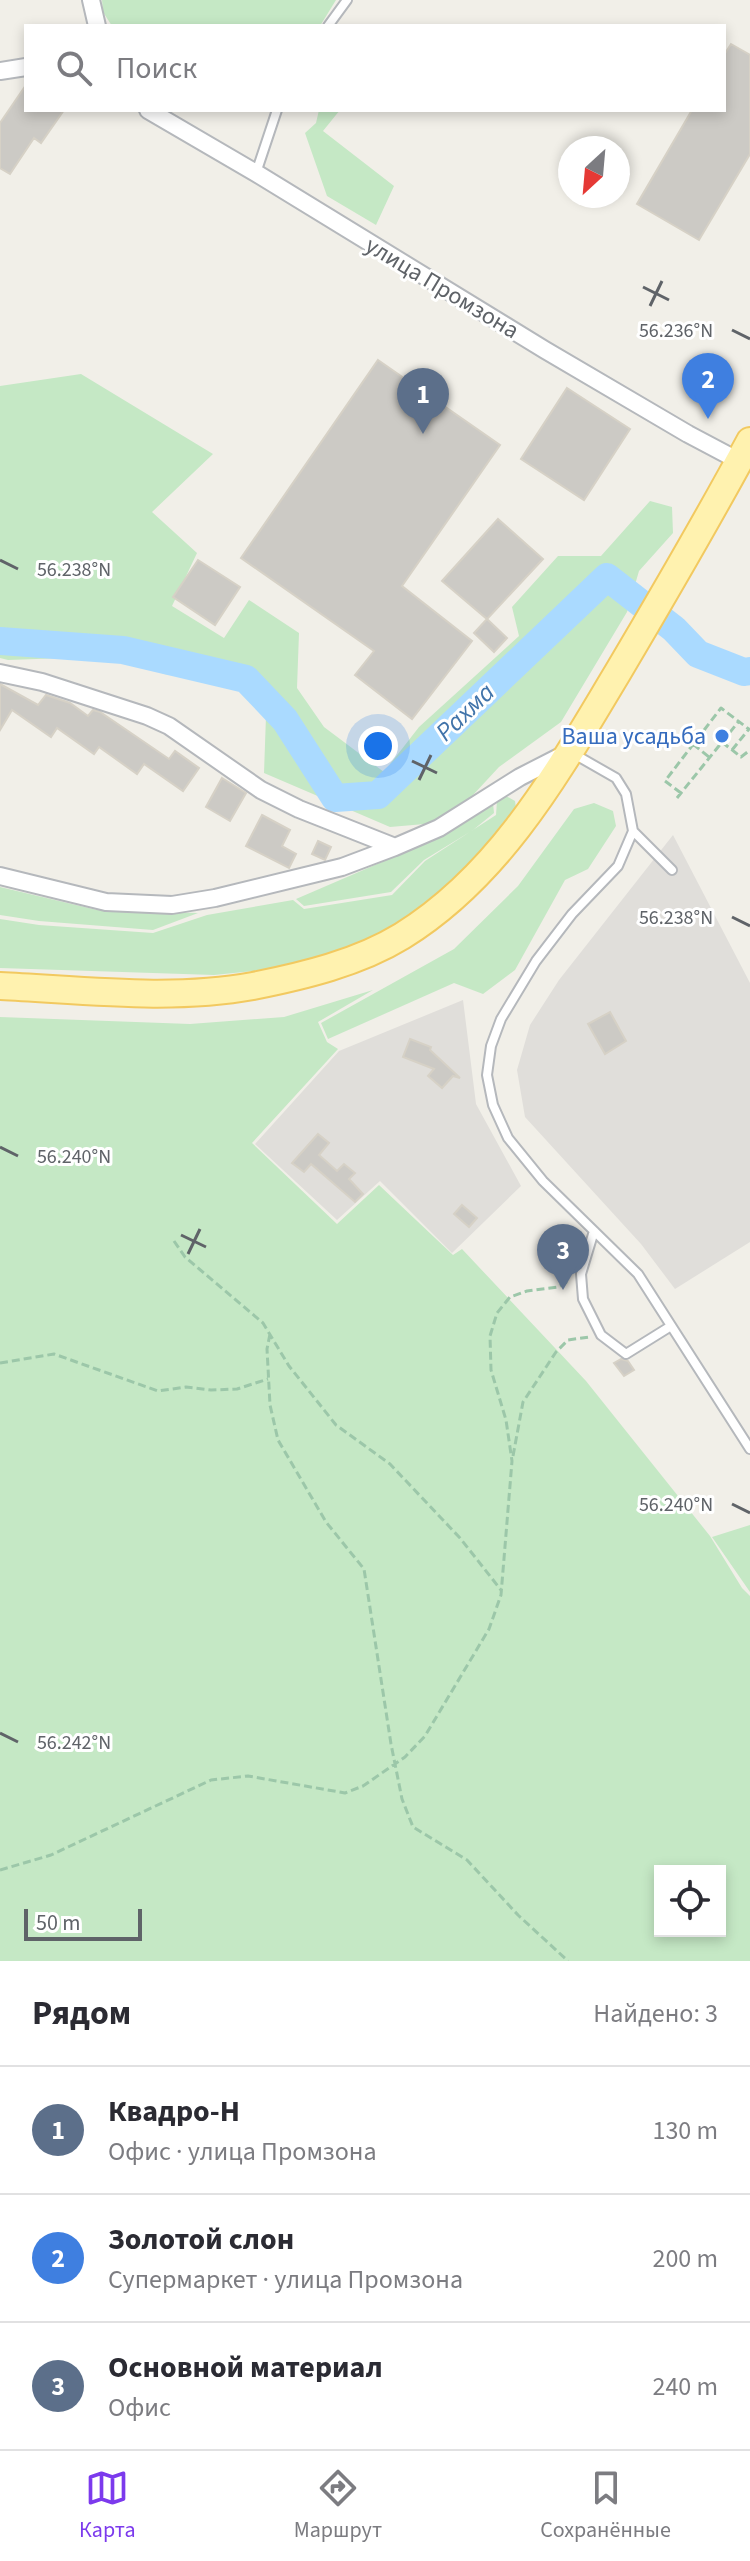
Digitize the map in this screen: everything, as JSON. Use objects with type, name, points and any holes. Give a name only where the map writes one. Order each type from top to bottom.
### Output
[{"type":"main road","points":[[0,986],[196,993],[253,986],[357,958],[401,937],[477,876],[525,819],[570,752],[745,451]]},
{"type":"street","points":[[91,0],[97,24]]},
{"type":"street","points":[[0,71],[24,67]]},
{"type":"street","name":"улица Промзона","points":[[151,112],[688,434],[745,451]]},
{"type":"street","points":[[0,673],[42,682],[147,716],[169,726],[261,790],[299,809],[395,847]]},
{"type":"street","points":[[0,876],[106,902],[172,905],[215,898],[342,867],[395,847],[439,828],[520,777],[570,752]]},
{"type":"lane","points":[[329,24],[347,0]]},
{"type":"lane","points":[[256,173],[276,112]]},
{"type":"lane","points":[[570,752],[616,778],[626,794],[633,831],[618,866],[572,914],[536,961],[508,1007],[491,1046],[487,1075],[493,1105],[508,1138],[543,1181],[638,1274],[750,1449]]},
{"type":"lane","points":[[633,831],[672,870]]},
{"type":"lane","points":[[594,1231],[581,1274],[583,1299],[601,1335],[626,1354],[671,1326]]},
{"type":"path","points":[[681,793],[665,781],[721,708],[750,730],[732,750]]},
{"type":"path","points":[[677,798],[739,721]]},
{"type":"path","points":[[722,742],[741,757],[750,750]]},
{"type":"path","points":[[693,744],[710,758]]},
{"type":"path","points":[[174,1241],[185,1257],[263,1323],[289,1366],[336,1425],[390,1464],[460,1538],[501,1590]]},
{"type":"path","points":[[512,1461],[506,1420],[491,1370],[490,1336],[497,1313],[510,1297],[527,1291],[558,1287],[581,1274]]},
{"type":"path","points":[[270,1334],[268,1379],[278,1440],[326,1522],[364,1569],[395,1764],[402,1799],[413,1827],[467,1860],[518,1915],[568,1961]]},
{"type":"path","points":[[0,1870],[51,1855],[211,1780],[248,1776],[345,1793],[363,1786],[395,1764],[425,1736],[489,1629],[498,1607],[512,1461],[523,1402],[556,1352],[568,1340],[601,1335]]},
{"type":"path","points":[[0,1363],[54,1354],[158,1391],[186,1387],[237,1389],[268,1379]]},
{"type":"shaded area","points":[[673,835],[750,983],[750,1242],[675,1289],[641,1244],[525,1117],[517,1070],[530,1025],[559,980]]},
{"type":"shaded area","points":[[463,1000],[476,1104],[521,1186],[452,1253],[380,1181],[337,1220],[255,1144],[339,1051]]},
{"type":"green space","points":[[102,0],[336,0],[321,24],[111,24],[103,12]]},
{"type":"green space","points":[[319,112],[338,112],[323,131],[394,186],[376,225],[327,196],[305,133],[316,123]]},
{"type":"green space","points":[[81,374],[213,454],[152,512],[197,553],[172,606],[224,638],[249,600],[299,633],[297,688],[324,727],[384,772],[419,727],[519,636],[512,607],[558,556],[601,556],[650,501],[672,507],[673,533],[639,571],[627,612],[561,722],[499,767],[448,822],[390,827],[264,773],[267,687],[164,674],[120,656],[0,658],[0,386]]},
{"type":"green space","points":[[506,796],[515,801],[517,814],[509,827],[409,922],[352,952],[291,967],[214,975],[0,968],[0,919],[39,925],[153,933],[207,915],[293,900],[304,909],[392,895],[425,861],[496,815],[497,801]]},
{"type":"green space","points":[[493,803],[494,813],[473,830],[424,860],[391,892],[304,906],[296,899],[433,840]]},
{"type":"green space","points":[[594,803],[613,811],[616,826],[588,869],[565,880],[515,970],[483,994],[454,983],[328,1039],[321,1023],[454,949],[518,886],[574,809]]},
{"type":"green space","points":[[0,887],[97,910],[198,913],[153,930],[39,921],[0,915]]},
{"type":"green space","points":[[373,990],[318,1022],[327,1042],[338,1049],[252,1143],[337,1224],[379,1185],[453,1255],[462,1249],[586,1381],[710,1536],[750,1596],[750,1961],[0,1961],[0,1017],[190,1024],[284,1017]]},
{"type":"green space","points":[[750,1525],[750,1592],[712,1537]]},
{"type":"water","points":[[674,620],[698,644],[716,656],[750,662],[750,679],[718,670],[689,656],[666,632]]},
{"type":"building","points":[[731,44],[750,55],[750,154],[699,240],[637,204],[691,112],[726,112],[726,52]]},
{"type":"building","points":[[24,88],[24,112],[63,112],[41,143],[34,138],[10,174],[0,168],[0,123]]},
{"type":"building","points":[[378,360],[500,445],[402,586],[472,641],[412,719],[355,675],[374,651],[241,558]]},
{"type":"building","points":[[567,388],[630,429],[584,500],[521,459]]},
{"type":"building","points":[[498,519],[543,559],[487,619],[442,581]]},
{"type":"building","points":[[198,560],[240,587],[215,625],[173,597]]},
{"type":"building","points":[[487,619],[507,638],[494,652],[474,633]]},
{"type":"building","points":[[0,684],[38,705],[46,695],[70,703],[88,716],[93,710],[100,712],[169,759],[175,751],[199,768],[183,791],[144,764],[137,774],[99,747],[94,754],[57,728],[51,737],[12,710],[0,730]]},
{"type":"building","points":[[222,778],[246,793],[230,821],[206,807]]},
{"type":"building","points":[[262,815],[290,830],[282,846],[296,854],[289,868],[246,846]]},
{"type":"building","points":[[318,841],[331,847],[325,860],[312,854]]},
{"type":"building","points":[[610,1012],[626,1041],[605,1054],[588,1024]]},
{"type":"building","points":[[410,1039],[431,1047],[430,1050],[460,1078],[453,1076],[442,1088],[428,1076],[434,1069],[403,1057]]},
{"type":"building","points":[[318,1134],[329,1143],[319,1155],[337,1171],[344,1164],[355,1173],[349,1179],[363,1194],[355,1202],[311,1164],[304,1172],[292,1163]]},
{"type":"building","points":[[462,1205],[477,1218],[469,1227],[454,1214]]},
{"type":"building","points":[[621,1359],[628,1361],[634,1370],[624,1376],[614,1363]]},
{"type":"waterway","name":"Рахма","points":[[0,641],[123,650],[246,679],[285,720],[335,798],[378,795],[607,577],[674,629],[698,654],[744,672],[750,671]]},
{"type":"place","name":"Золотой слон","points":[[708,419]]},
{"type":"place","name":"Квадро-Н","points":[[423,434]]},
{"type":"place","name":"Ваша усадьба","points":[[722,736]]},
{"type":"place","name":"Основной материал","points":[[563,1290]]}]
